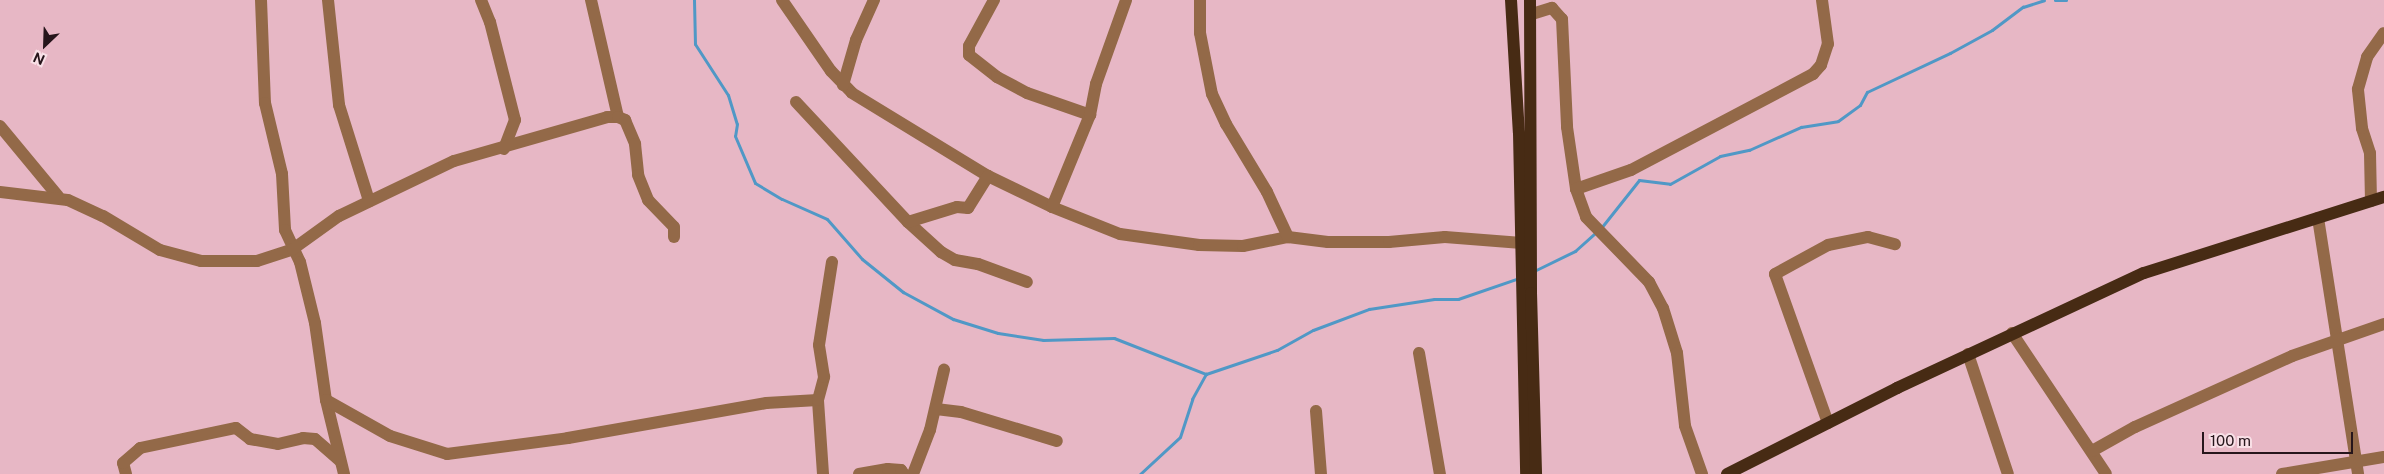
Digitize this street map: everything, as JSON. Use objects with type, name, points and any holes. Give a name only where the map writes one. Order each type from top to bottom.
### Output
[{"type":"main road","points":[[1511,0],[1525,244],[1526,474]]},
{"type":"main road","points":[[1525,244],[1532,14],[1530,0]]},
{"type":"main road","points":[[1727,474],[1968,354],[2144,273],[2384,197]]},
{"type":"main road","points":[[1526,291],[1536,474]]},
{"type":"street","points":[[261,0],[265,104],[282,174],[285,230],[300,262],[315,323],[326,400],[344,474]]},
{"type":"street","points":[[328,0],[339,105],[369,202]]},
{"type":"street","points":[[481,0],[490,22],[515,120],[504,149]]},
{"type":"street","points":[[591,0],[609,74],[613,113]]},
{"type":"street","points":[[782,0],[800,29],[843,84],[885,115],[955,153],[988,176],[1052,207],[1120,234],[1151,239],[1243,246],[1288,237],[1328,242],[1389,242],[1445,237],[1525,244]]},
{"type":"street","points":[[843,84],[856,40],[874,0]]},
{"type":"street","points":[[994,0],[969,46],[970,55],[997,77],[1027,93],[1090,115]]},
{"type":"street","points":[[1052,207],[1090,115],[1096,84],[1126,0]]},
{"type":"street","points":[[1200,0],[1200,33],[1212,94],[1226,124],[1274,205],[1288,237]]},
{"type":"street","points":[[1576,189],[1631,170],[1813,74],[1821,65],[1828,44],[1822,0]]},
{"type":"street","points":[[1532,14],[1552,8],[1562,19],[1566,127],[1576,189],[1586,217],[1649,282],[1662,308],[1677,352],[1685,426],[1702,474]]},
{"type":"street","points":[[2371,201],[2370,153],[2362,128],[2358,89],[2367,57],[2384,33]]},
{"type":"street","points":[[796,102],[908,222],[942,252],[955,260],[978,264],[1027,282]]},
{"type":"street","points":[[0,192],[58,196],[85,206],[160,250],[201,260],[257,261],[293,249],[331,221],[454,161],[504,149],[613,113]]},
{"type":"street","points":[[613,113],[624,120],[635,144],[638,175],[648,200],[674,227],[674,237]]},
{"type":"street","points":[[0,126],[58,196]]},
{"type":"street","points":[[908,222],[957,207],[968,208],[988,176]]},
{"type":"street","points":[[2318,218],[2358,474]]},
{"type":"street","points":[[1828,423],[1775,274],[1828,245],[1868,237],[1895,244]]},
{"type":"street","points":[[822,474],[818,400],[824,377],[820,329],[832,262]]},
{"type":"street","points":[[2092,451],[2135,427],[2292,356],[2338,342],[2384,324]]},
{"type":"street","points":[[2012,334],[2106,474]]},
{"type":"street","points":[[1419,353],[1440,474]]},
{"type":"street","points":[[1968,354],[2008,474]]},
{"type":"street","points":[[913,474],[936,409],[944,370]]},
{"type":"street","points":[[326,400],[390,436],[447,454],[464,454],[766,403],[818,400]]},
{"type":"street","points":[[936,409],[960,412],[1057,441]]},
{"type":"street","points":[[1316,411],[1321,474]]},
{"type":"street","points":[[126,474],[123,463],[140,448],[236,428],[250,438],[278,444],[302,438],[315,439],[340,461]]},
{"type":"street","points":[[2282,474],[2356,460],[2384,457]]},
{"type":"street","points":[[858,474],[888,469],[900,470],[904,474]]},
{"type":"waterway","points":[[694,0],[695,44],[728,95],[737,124],[735,136],[755,183],[782,199],[827,219],[862,259],[903,292],[953,319],[998,333],[1043,340],[1114,338],[1206,374]]},
{"type":"waterway","points":[[1601,228],[1639,180],[1670,184],[1720,156],[1749,150],[1801,127],[1838,121],[1860,105],[1867,92],[1950,53],[1992,30],[2023,7],[2044,0]]},
{"type":"waterway","points":[[2055,0],[2066,0]]},
{"type":"waterway","points":[[1534,271],[1575,251],[1596,232]]},
{"type":"waterway","points":[[1140,474],[1180,437],[1192,399],[1206,374],[1277,350],[1313,330],[1369,309],[1434,299],[1458,299],[1519,278]]}]
